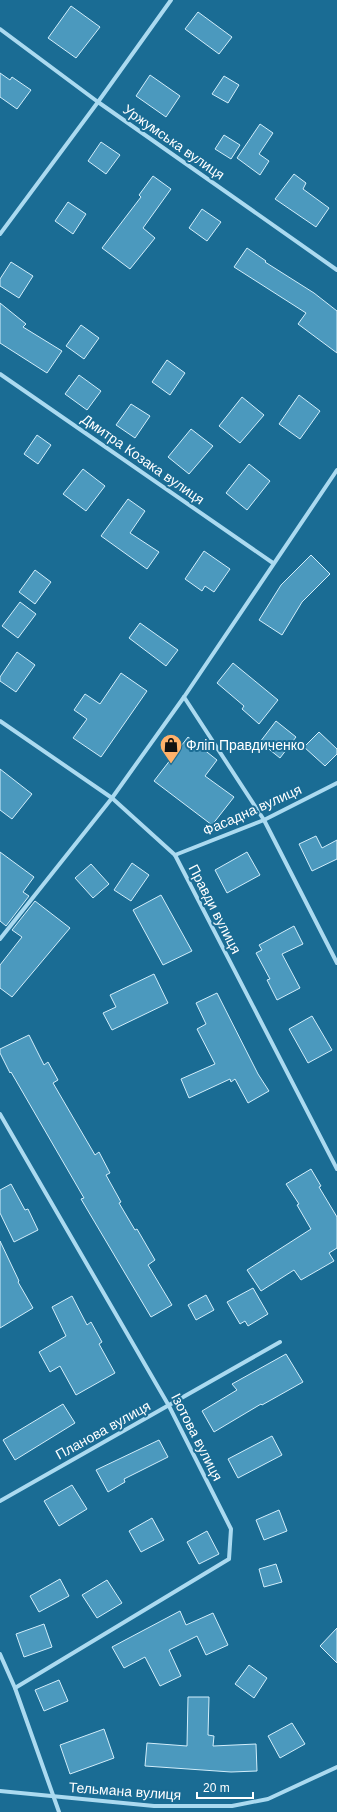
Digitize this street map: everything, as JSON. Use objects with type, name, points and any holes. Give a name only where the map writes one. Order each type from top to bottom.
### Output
[{"type":"street","points":[[0,234],[98,102],[171,0]]},
{"type":"street","name":"Уржумська вулиця","points":[[0,29],[98,102],[337,270]]},
{"type":"street","name":"Дмитра Козака вулиця","points":[[0,374],[274,563]]},
{"type":"street","points":[[0,939],[112,798],[184,697],[337,470]]},
{"type":"street","points":[[184,697],[264,820],[337,963]]},
{"type":"street","name":"Правди вулиця","points":[[0,721],[112,798],[175,855],[337,1169]]},
{"type":"street","name":"Фасадна вулиця","points":[[175,855],[264,820],[337,783]]},
{"type":"street","name":"Ізотова вулиця","points":[[0,1114],[169,1406],[231,1529],[229,1559],[14,1688]]},
{"type":"street","name":"Планова вулиця","points":[[0,1501],[280,1342]]},
{"type":"street","points":[[0,1654],[14,1688],[59,1812]]},
{"type":"street","name":"Тельмана вулиця","points":[[0,1791],[54,1798],[154,1806],[232,1806],[268,1799],[337,1767]]},
{"type":"building","points":[[71,6],[100,27],[76,58],[48,38]]},
{"type":"building","points":[[198,12],[232,37],[219,54],[185,29]]},
{"type":"building","points":[[0,73],[10,80],[12,77],[31,90],[17,109],[0,97]]},
{"type":"building","points":[[150,75],[180,96],[166,117],[136,96]]},
{"type":"building","points":[[224,76],[239,85],[228,103],[212,94]]},
{"type":"building","points":[[260,124],[273,133],[259,154],[269,161],[260,175],[237,158]]},
{"type":"building","points":[[224,135],[240,145],[231,159],[215,149]]},
{"type":"building","points":[[101,142],[120,155],[106,174],[88,161]]},
{"type":"building","points":[[294,174],[306,183],[303,189],[329,208],[316,227],[275,199]]},
{"type":"building","points":[[153,176],[171,189],[143,228],[155,238],[130,269],[102,248],[141,197],[139,195]]},
{"type":"building","points":[[68,202],[86,214],[73,234],[55,221]]},
{"type":"building","points":[[202,209],[221,222],[207,241],[189,228]]},
{"type":"building","points":[[247,248],[266,261],[265,262],[314,293],[337,311],[337,353],[298,324],[306,313],[234,267]]},
{"type":"building","points":[[11,262],[33,276],[19,298],[0,286],[0,279]]},
{"type":"building","points":[[0,303],[26,324],[23,327],[62,351],[47,373],[0,343]]},
{"type":"building","points":[[81,325],[99,338],[84,359],[66,346]]},
{"type":"building","points":[[167,360],[185,373],[170,395],[152,382]]},
{"type":"building","points":[[79,375],[101,391],[87,410],[65,394]]},
{"type":"building","points":[[299,395],[320,411],[300,439],[279,424]]},
{"type":"building","points":[[242,397],[264,415],[240,443],[219,426]]},
{"type":"building","points":[[131,404],[150,416],[135,438],[116,425]]},
{"type":"building","points":[[191,429],[213,446],[189,474],[168,457]]},
{"type":"building","points":[[37,435],[51,445],[38,464],[24,454]]},
{"type":"building","points":[[249,464],[270,481],[247,510],[226,493]]},
{"type":"building","points":[[83,469],[105,486],[86,511],[63,494]]},
{"type":"building","points":[[128,499],[145,511],[130,533],[159,552],[147,569],[101,536]]},
{"type":"building","points":[[204,551],[230,569],[214,592],[205,586],[202,591],[185,579]]},
{"type":"building","points":[[311,555],[330,574],[302,602],[282,635],[259,620],[281,585]]},
{"type":"building","points":[[35,570],[51,582],[35,604],[19,592]]},
{"type":"building","points":[[20,602],[36,614],[18,638],[2,626]]},
{"type":"building","points":[[140,623],[178,650],[166,666],[129,638]]},
{"type":"building","points":[[17,652],[35,665],[16,692],[0,681],[0,677]]},
{"type":"building","points":[[233,663],[278,700],[259,724],[242,709],[244,706],[217,683]]},
{"type":"building","points":[[121,673],[147,691],[101,757],[73,738],[87,719],[74,710],[85,694],[100,704]]},
{"type":"building","points":[[276,721],[296,737],[280,758],[260,742]]},
{"type":"building","points":[[319,732],[337,749],[337,754],[325,766],[304,747]]},
{"type":"building","points":[[188,737],[217,760],[205,776],[234,797],[212,825],[154,781]]},
{"type":"building","points":[[0,769],[32,794],[12,819],[0,810]]},
{"type":"building","points":[[316,836],[322,848],[337,840],[337,859],[312,871],[299,844]]},
{"type":"building","points":[[0,852],[34,877],[23,892],[29,896],[6,926],[0,921]]},
{"type":"building","points":[[247,852],[260,875],[227,893],[215,870]]},
{"type":"building","points":[[132,863],[149,875],[131,901],[114,890]]},
{"type":"building","points":[[91,864],[109,884],[93,898],[75,878]]},
{"type":"building","points":[[161,895],[192,951],[163,965],[133,910]]},
{"type":"building","points":[[35,901],[70,928],[12,997],[0,988],[0,965],[22,937],[12,930]]},
{"type":"building","points":[[294,926],[303,944],[282,954],[300,988],[277,1000],[267,980],[270,979],[256,953],[262,950],[259,945]]},
{"type":"building","points":[[154,974],[168,1003],[112,1030],[103,1013],[116,1007],[110,995]]},
{"type":"building","points":[[217,993],[258,1074],[269,1091],[248,1103],[235,1079],[231,1082],[230,1079],[189,1098],[181,1079],[215,1064],[197,1029],[206,1024],[196,1003]]},
{"type":"building","points":[[312,1016],[332,1050],[308,1063],[289,1029]]},
{"type":"building","points":[[29,1035],[44,1065],[48,1062],[58,1080],[53,1083],[95,1155],[99,1152],[110,1173],[106,1175],[121,1202],[119,1203],[135,1230],[137,1229],[155,1260],[148,1265],[172,1305],[151,1317],[81,1199],[84,1198],[11,1072],[10,1073],[0,1053],[0,1049]]},
{"type":"building","points":[[311,1169],[321,1186],[319,1187],[337,1217],[337,1248],[329,1253],[334,1261],[301,1280],[294,1270],[261,1291],[247,1270],[311,1229],[297,1205],[299,1204],[286,1184]]},
{"type":"building","points":[[11,1184],[25,1210],[28,1209],[38,1230],[14,1242],[0,1213],[0,1190]]},
{"type":"building","points":[[0,1241],[19,1281],[18,1282],[33,1308],[0,1328]]},
{"type":"building","points":[[253,1288],[268,1314],[248,1326],[245,1321],[240,1324],[227,1302]]},
{"type":"building","points":[[206,1295],[214,1310],[196,1320],[188,1305]]},
{"type":"building","points":[[72,1296],[87,1325],[91,1322],[102,1342],[99,1344],[115,1373],[76,1395],[60,1366],[50,1372],[39,1352],[66,1336],[52,1307]]},
{"type":"building","points":[[286,1354],[303,1382],[262,1405],[261,1404],[214,1432],[202,1411],[237,1390],[232,1384]]},
{"type":"building","points":[[63,1404],[75,1423],[15,1460],[3,1440]]},
{"type":"building","points":[[272,1436],[282,1455],[238,1478],[228,1459]]},
{"type":"building","points":[[159,1440],[168,1457],[124,1479],[125,1482],[108,1492],[96,1470]]},
{"type":"building","points":[[72,1485],[87,1509],[59,1526],[44,1501]]},
{"type":"building","points":[[279,1510],[287,1531],[264,1540],[256,1520]]},
{"type":"building","points":[[152,1518],[164,1540],[141,1552],[129,1531]]},
{"type":"building","points":[[207,1531],[219,1554],[199,1564],[187,1542]]},
{"type":"building","points":[[276,1564],[282,1582],[264,1587],[259,1569]]},
{"type":"building","points":[[60,1579],[69,1596],[39,1612],[30,1596]]},
{"type":"building","points":[[107,1580],[122,1603],[97,1618],[82,1595]]},
{"type":"building","points":[[180,1611],[186,1625],[213,1613],[228,1645],[206,1655],[197,1636],[169,1650],[181,1676],[160,1686],[145,1657],[124,1668],[112,1647]]},
{"type":"building","points":[[44,1624],[52,1647],[24,1657],[16,1634]]},
{"type":"building","points":[[337,1628],[337,1663],[320,1646]]},
{"type":"building","points":[[249,1665],[267,1678],[254,1698],[235,1684]]},
{"type":"building","points":[[59,1680],[68,1701],[44,1711],[35,1690]]},
{"type":"building","points":[[188,1697],[209,1697],[208,1735],[214,1736],[213,1746],[256,1744],[257,1771],[231,1772],[145,1766],[147,1743],[187,1746]]},
{"type":"building","points":[[292,1723],[305,1744],[280,1758],[268,1736]]},
{"type":"building","points":[[104,1729],[114,1758],[70,1774],[60,1745]]},
{"type":"place","name":"Фліп Правдиченко","points":[[171,764]]}]
